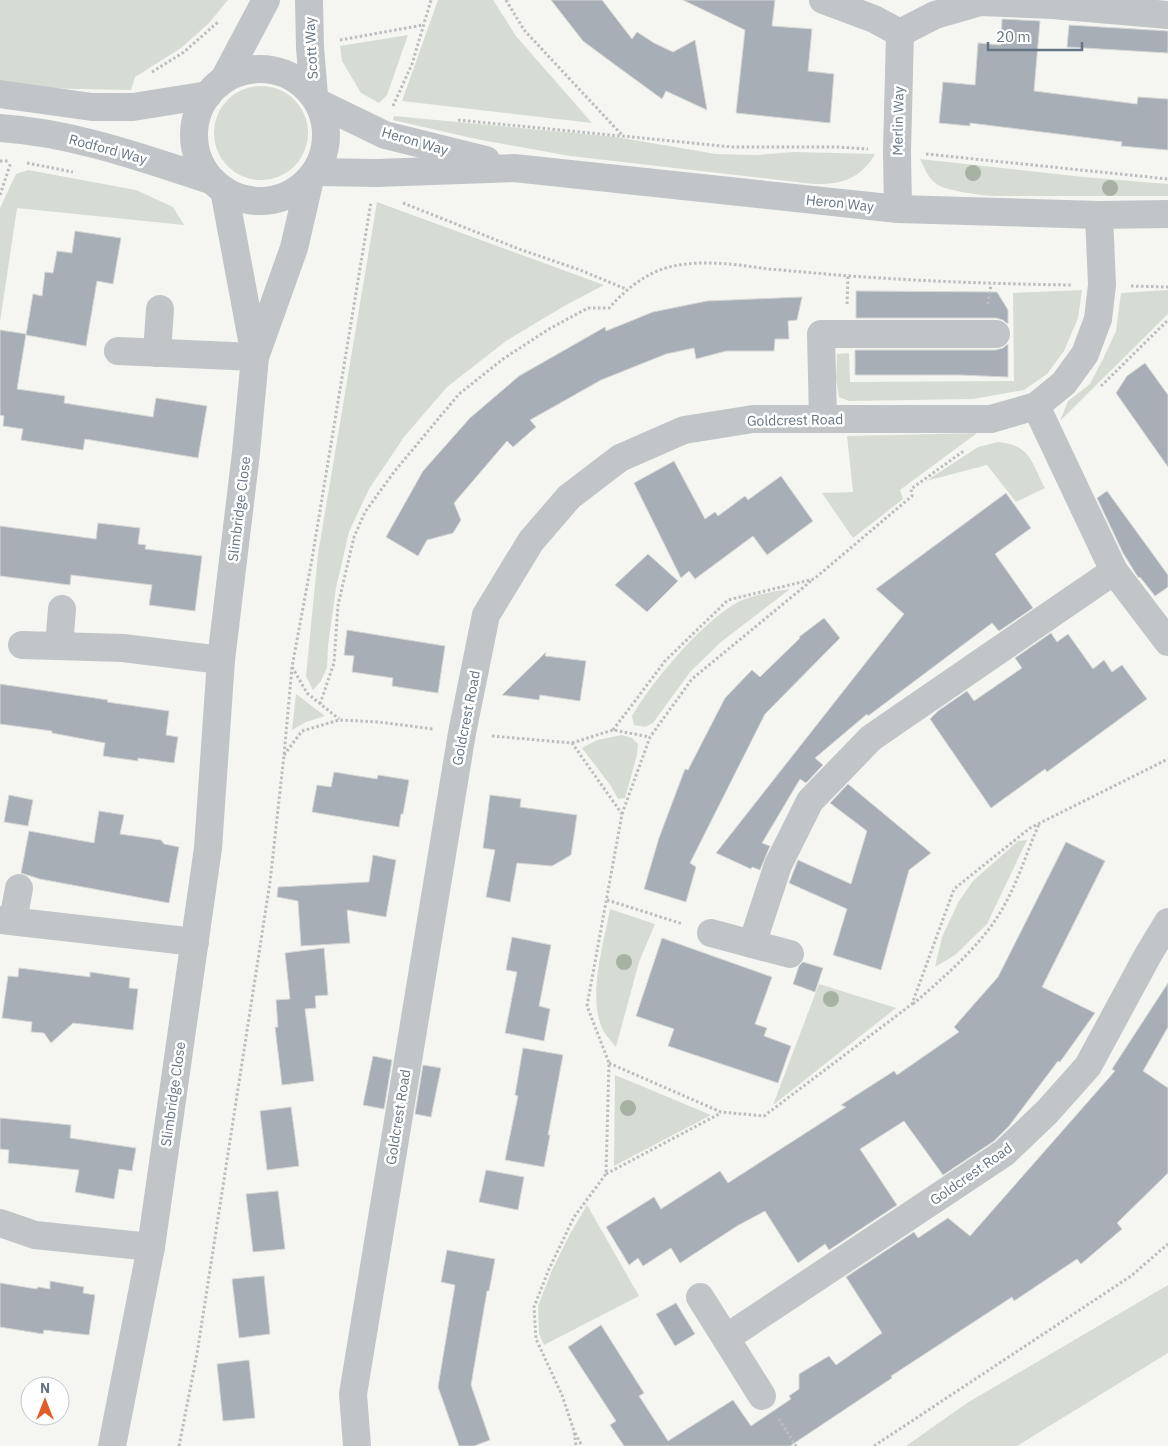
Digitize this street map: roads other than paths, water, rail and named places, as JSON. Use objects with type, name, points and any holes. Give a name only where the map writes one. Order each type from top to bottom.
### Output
[{"type":"street","points":[[0,94],[92,107],[133,107],[216,87],[246,70],[267,69],[288,75],[307,88],[316,100],[326,125],[324,155],[313,175],[293,192],[271,200],[249,200],[219,186],[204,169],[196,152],[194,129],[201,106],[216,87],[266,0]]},
{"type":"street","points":[[823,0],[874,19],[900,33],[935,15],[980,2],[1052,5],[1168,15]]},
{"type":"street","name":"Scott Way","points":[[309,4],[316,100]]},
{"type":"street","name":"Merlin Way","points":[[898,210],[897,151],[900,33]]},
{"type":"street","name":"Heron Way","points":[[316,100],[514,168]]},
{"type":"street","name":"Rodford Way","points":[[0,128],[82,140],[131,153],[219,186]]},
{"type":"street","name":"Heron Way","points":[[313,175],[514,168],[898,210],[1099,215],[1168,214]]},
{"type":"street","name":"Slimbridge Close","points":[[112,1446],[151,1246],[208,848],[221,660],[246,453],[255,357],[294,248],[313,175]]},
{"type":"street","name":"Slimbridge Close","points":[[219,186],[255,357]]},
{"type":"street","name":"Goldcrest Road","points":[[357,1446],[352,1394],[462,733],[486,615],[531,541],[569,497],[620,458],[684,430],[753,419],[991,418],[1036,406],[1064,383],[1085,354],[1098,319],[1102,285],[1099,215]]},
{"type":"street","points":[[157,353],[160,309]]},
{"type":"street","points":[[822,419],[821,334],[996,334]]},
{"type":"street","points":[[118,352],[255,357]]},
{"type":"street","points":[[1036,406],[1114,571],[1168,642]]},
{"type":"street","points":[[752,944],[778,865],[810,801],[871,738],[1114,571]]},
{"type":"street","points":[[59,646],[62,609]]},
{"type":"street","points":[[22,645],[123,648],[221,660]]},
{"type":"street","points":[[19,888],[6,921],[195,942]]},
{"type":"street","name":"Goldcrest Road","points":[[726,1338],[1004,1153],[1047,1112],[1088,1066],[1168,922]]},
{"type":"street","points":[[711,933],[790,954]]},
{"type":"street","points":[[0,1223],[35,1235],[151,1246]]},
{"type":"street","points":[[700,1298],[762,1396]]}]
